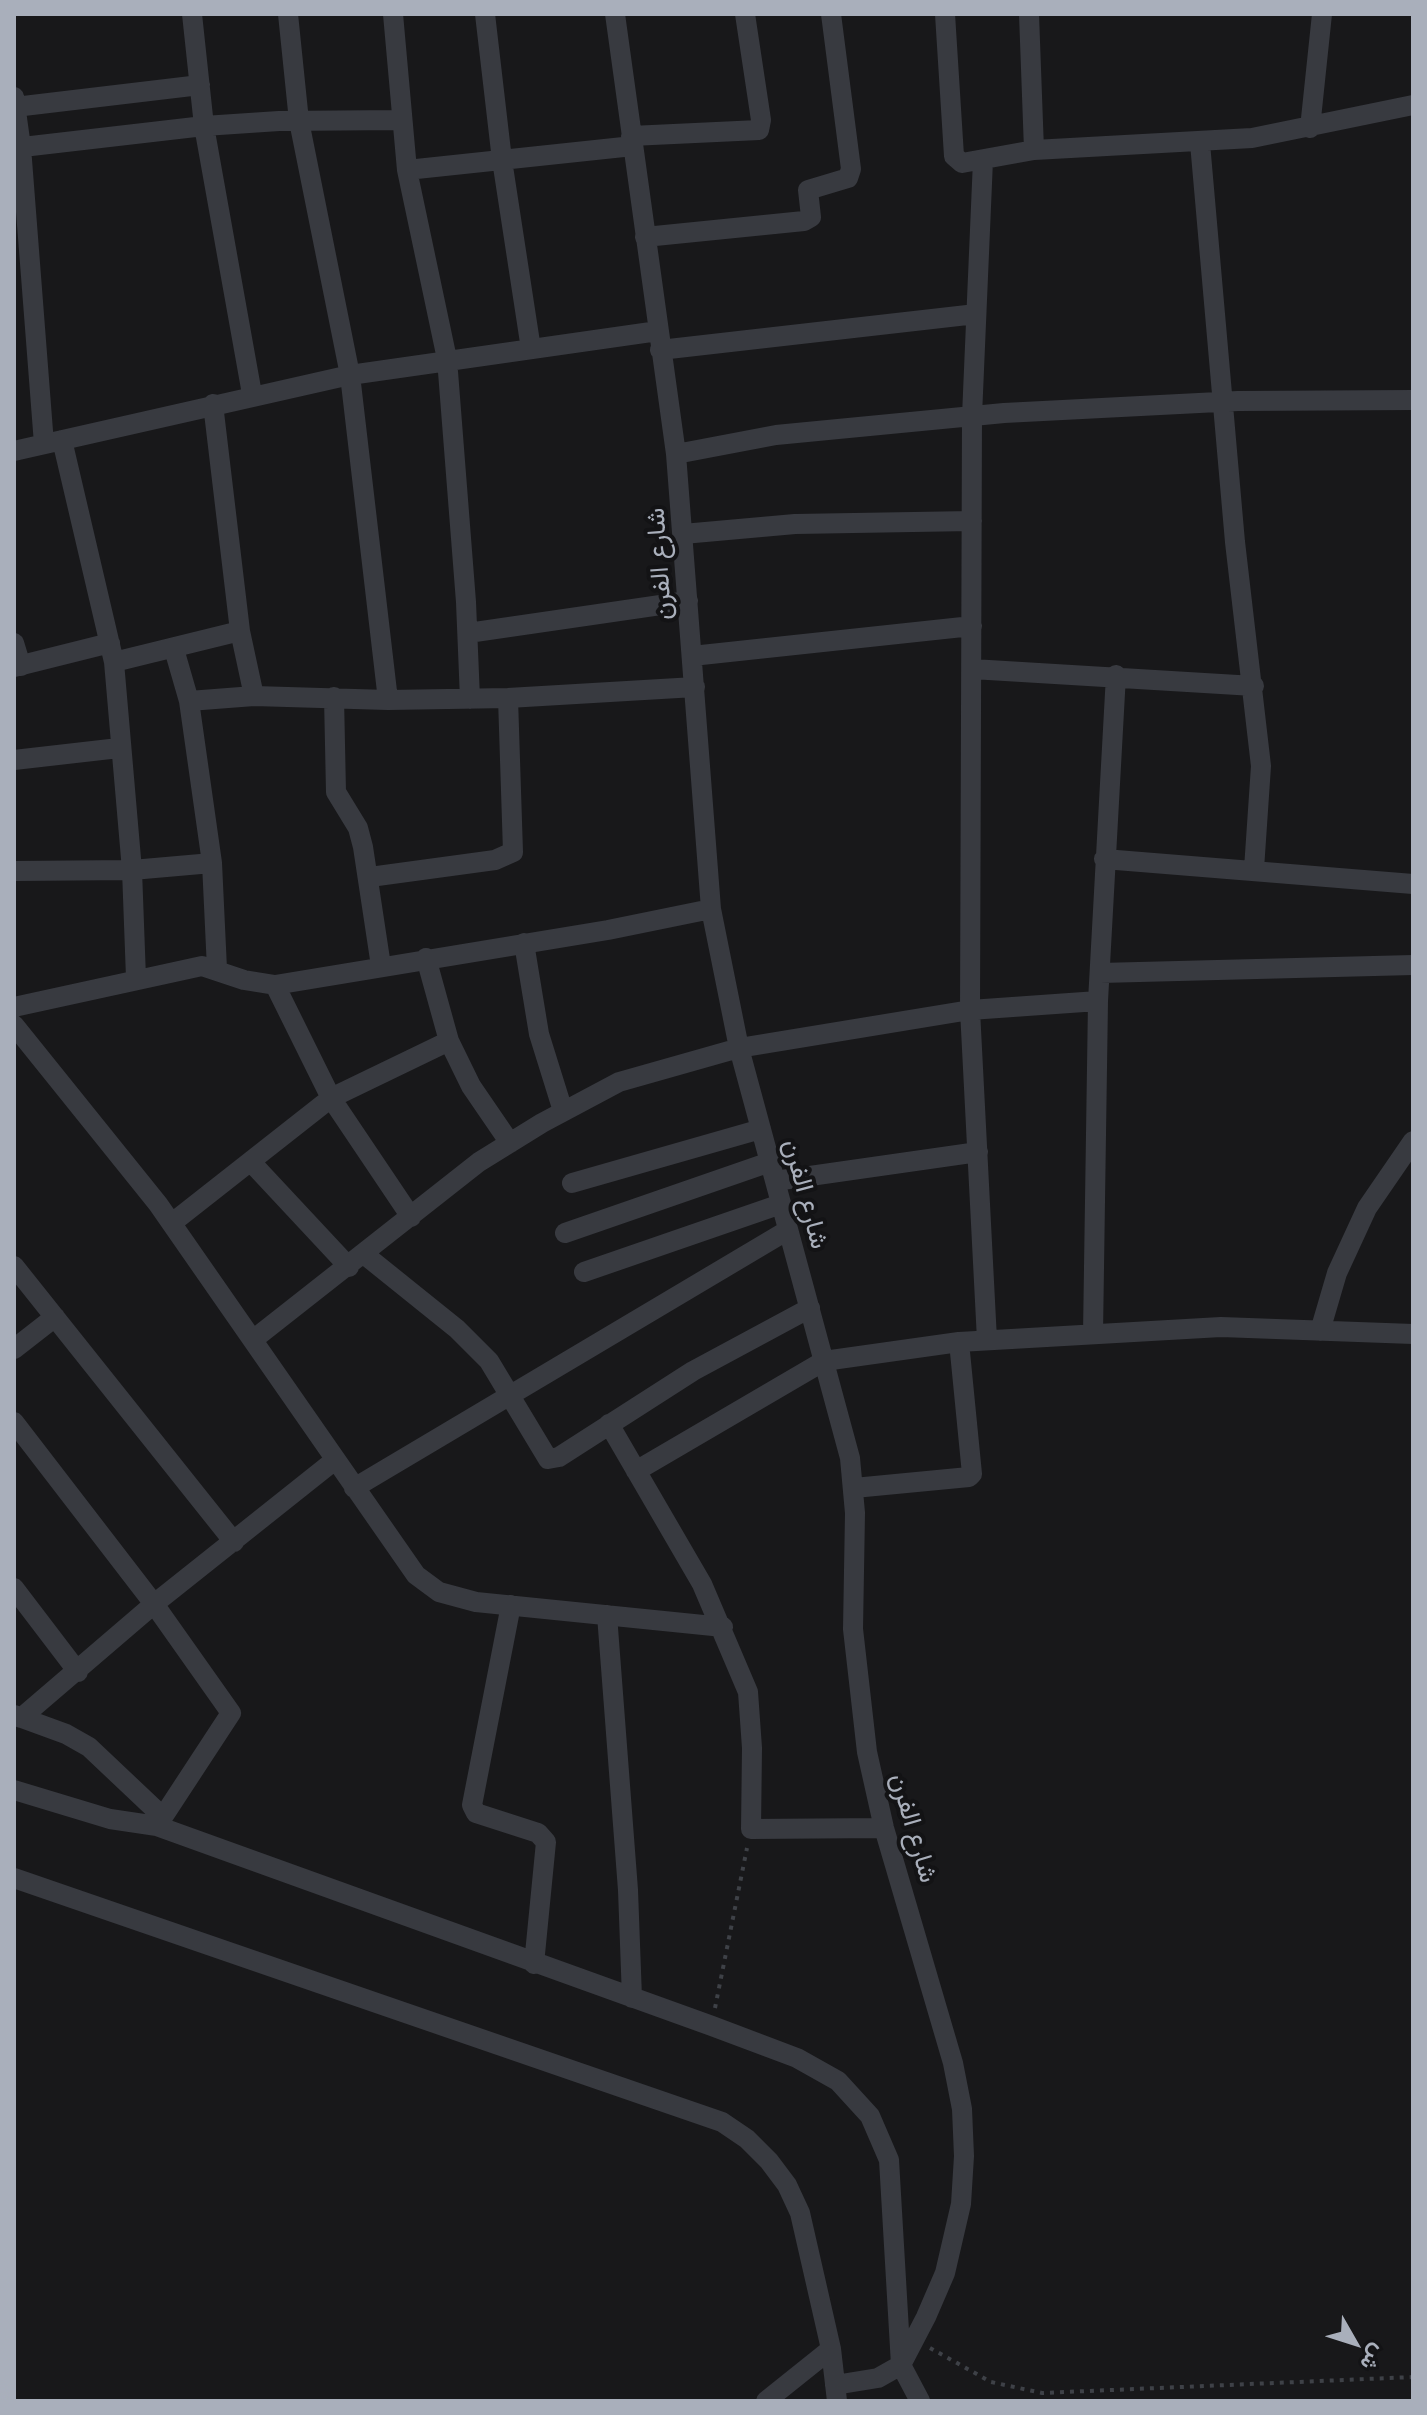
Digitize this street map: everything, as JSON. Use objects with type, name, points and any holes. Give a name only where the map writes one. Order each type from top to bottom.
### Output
[{"type":"street","points":[[192,14],[204,126],[252,394]]},
{"type":"street","points":[[288,14],[299,121],[350,375],[388,700]]},
{"type":"street","points":[[393,14],[400,120],[407,170],[447,359],[468,633],[470,699]]},
{"type":"street","points":[[485,14],[502,160],[531,349]]},
{"type":"street","name":"شارع الفرن","points":[[615,14],[676,454],[711,909],[739,1048],[844,1429],[854,1488],[853,1629],[867,1752],[884,1828],[953,2063],[964,2133],[964,2180],[957,2227],[945,2273],[901,2365]]},
{"type":"street","points":[[407,170],[632,141],[759,130],[761,120],[745,14]]},
{"type":"street","points":[[645,237],[804,221],[811,217],[808,190],[848,178],[851,169],[831,14]]},
{"type":"street","points":[[945,14],[954,156],[966,164],[1034,150],[1200,143],[1310,128],[1413,105]]},
{"type":"street","points":[[1029,14],[1034,150]]},
{"type":"street","points":[[1310,128],[1322,14]]},
{"type":"street","points":[[136,978],[132,870],[112,653],[53,442],[20,220],[15,102],[200,85]]},
{"type":"street","points":[[18,148],[204,126],[400,120]]},
{"type":"street","points":[[1200,143],[1235,542],[1254,686],[1261,788],[1254,869]]},
{"type":"street","points":[[983,160],[972,416],[970,1010],[987,1340]]},
{"type":"street","points":[[14,451],[252,394],[447,359],[531,349],[976,314]]},
{"type":"street","points":[[676,454],[776,435],[972,416],[1222,402],[1413,400]]},
{"type":"street","points":[[213,404],[240,631],[254,696]]},
{"type":"street","points":[[683,534],[795,524],[972,521]]},
{"type":"street","points":[[468,633],[688,601]]},
{"type":"street","points":[[692,656],[972,626]]},
{"type":"street","points":[[14,643],[18,666],[112,653],[174,649],[240,631]]},
{"type":"street","points":[[174,649],[189,701],[212,863],[217,969]]},
{"type":"street","points":[[972,669],[1116,675],[1254,686]]},
{"type":"street","points":[[1093,1334],[1098,1001],[1116,675]]},
{"type":"street","points":[[189,701],[254,696],[388,700],[508,698],[695,687]]},
{"type":"street","points":[[334,697],[336,792],[358,828],[370,877],[381,966]]},
{"type":"street","points":[[370,877],[495,860],[513,852],[508,698]]},
{"type":"street","points":[[14,760],[119,748]]},
{"type":"street","points":[[1104,859],[1413,884]]},
{"type":"street","points":[[14,871],[132,870],[212,863]]},
{"type":"street","points":[[14,1007],[202,966],[244,980],[275,985],[711,909]]},
{"type":"street","points":[[524,943],[539,1034],[563,1111]]},
{"type":"street","points":[[426,958],[449,1041],[471,1086],[510,1143]]},
{"type":"street","points":[[1100,973],[1413,965]]},
{"type":"street","points":[[275,985],[331,1098],[411,1217]]},
{"type":"street","points":[[254,1339],[479,1162],[563,1111],[633,1077],[739,1048],[970,1010],[1098,1001]]},
{"type":"street","points":[[14,1025],[172,1223],[416,1575],[439,1592],[511,1605],[723,1627]]},
{"type":"street","points":[[172,1223],[331,1098],[449,1041]]},
{"type":"street","points":[[572,1183],[761,1129]]},
{"type":"street","points":[[1320,1331],[1337,1273],[1367,1208],[1413,1141]]},
{"type":"street","points":[[565,1233],[773,1172],[978,1152]]},
{"type":"street","points":[[251,1162],[357,1261],[478,1349],[548,1459],[559,1457],[693,1371],[810,1308]]},
{"type":"street","points":[[584,1272],[781,1204]]},
{"type":"street","points":[[354,1488],[788,1230]]},
{"type":"street","points":[[14,1266],[234,1542]]},
{"type":"street","points":[[14,1349],[55,1317]]},
{"type":"street","points":[[636,1471],[824,1361],[959,1342],[1221,1327],[1413,1334]]},
{"type":"street","points":[[854,1488],[969,1477],[972,1474],[959,1342]]},
{"type":"street","points":[[14,1422],[154,1604],[231,1713],[159,1821]]},
{"type":"street","points":[[609,1424],[723,1627],[748,1692],[752,1748],[751,1829],[884,1828]]},
{"type":"street","points":[[17,1716],[78,1672],[154,1604],[335,1460]]},
{"type":"street","points":[[14,1588],[78,1672]]},
{"type":"street","points":[[511,1605],[472,1805],[476,1813],[538,1833],[546,1842],[534,1964]]},
{"type":"street","points":[[607,1615],[628,1890],[632,1998]]},
{"type":"street","points":[[17,1716],[89,1747],[159,1821]]},
{"type":"street","points":[[14,1790],[81,1811],[159,1821],[818,2068],[856,2097],[870,2116],[885,2148],[892,2183],[901,2365],[920,2401]]},
{"type":"street","points":[[14,1878],[722,2122],[747,2139],[787,2185],[809,2242],[831,2349],[836,2393],[878,2378],[901,2365]]},
{"type":"street","points":[[766,2401],[831,2349]]},
{"type":"path","points":[[712,2026],[751,1829]]},
{"type":"path","points":[[915,2338],[991,2382],[1042,2393],[1413,2377]]}]
